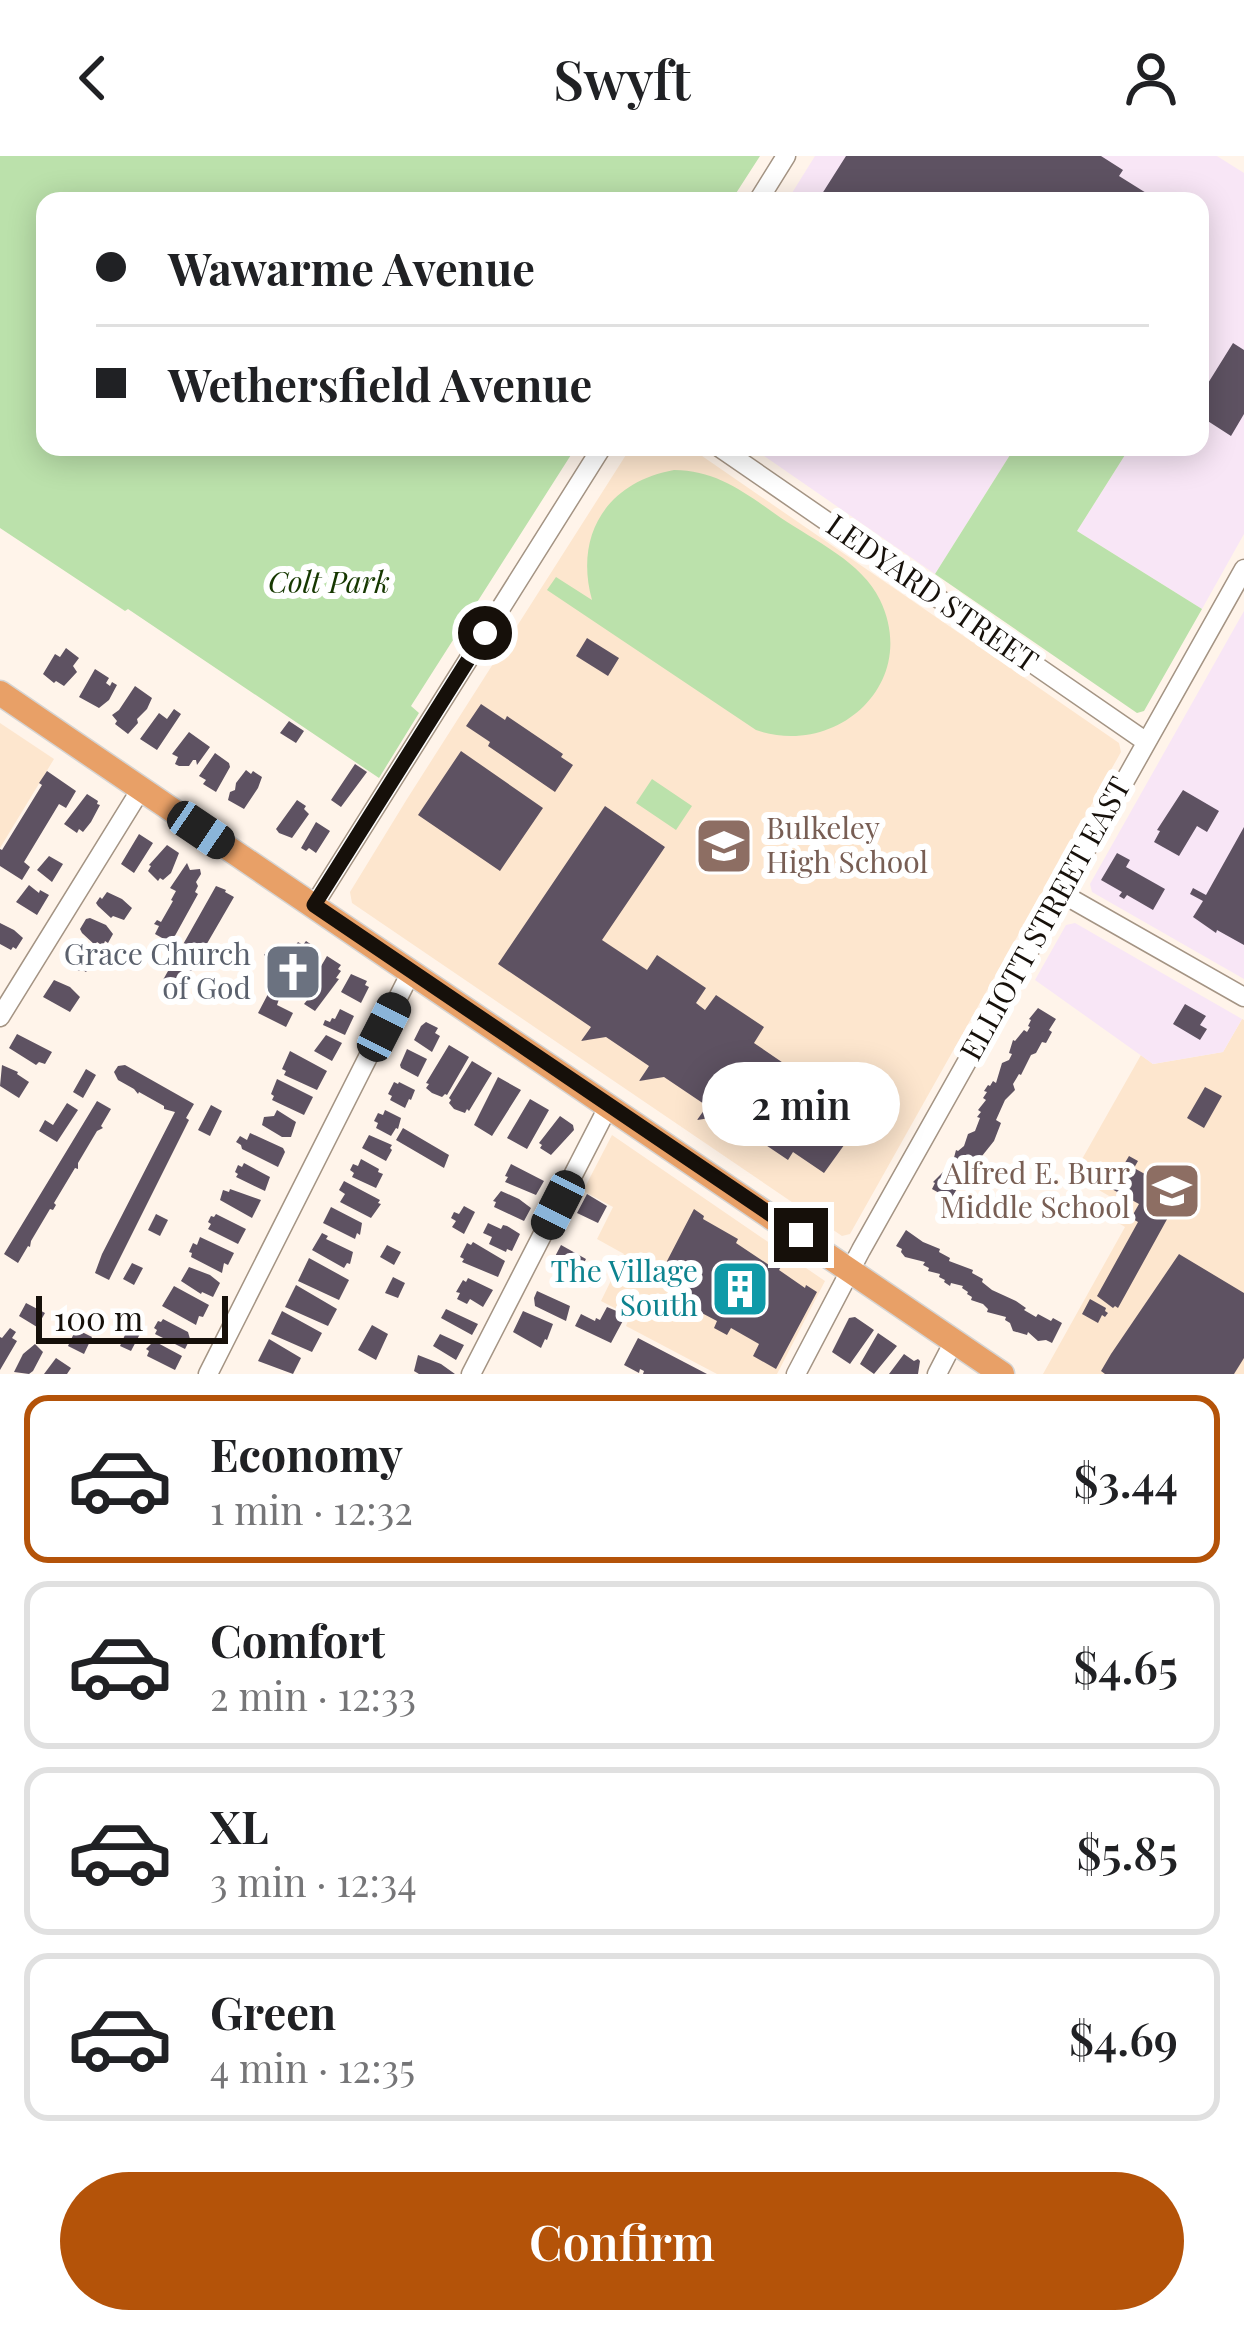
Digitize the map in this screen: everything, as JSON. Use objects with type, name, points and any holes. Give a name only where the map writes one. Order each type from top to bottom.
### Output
[{"type":"main road","points":[[0,693],[1002,1374]]},
{"type":"street","points":[[764,192],[786,156]]},
{"type":"street","points":[[314,905],[596,456]]},
{"type":"street","name":"LEDYARD STREET","points":[[731,456],[1145,741]]},
{"type":"street","name":"ELLIOTT STREET EAST","points":[[796,1374],[850,1269],[1244,569]]},
{"type":"street","points":[[0,1017],[141,789]]},
{"type":"street","points":[[1060,892],[1244,998]]},
{"type":"street","points":[[208,1374],[412,972]]},
{"type":"street","points":[[471,1374],[609,1106]]},
{"type":"street","points":[[937,1374],[954,1341]]},
{"type":"shaded area","points":[[815,156],[1217,156],[1244,173],[1244,534],[1202,609],[1077,531],[1124,456],[1209,456],[1209,192],[793,192]]},
{"type":"shaded area","name":"Bulkeley High School","points":[[625,456],[702,456],[1119,743],[1121,752],[850,1234],[842,1236],[352,903],[350,892]]},
{"type":"shaded area","points":[[764,456],[1009,456],[935,574]]},
{"type":"shaded area","points":[[1244,611],[1244,979],[1092,892],[1090,884]]},
{"type":"shaded area","points":[[0,723],[54,759],[0,848]]},
{"type":"shaded area","points":[[1075,923],[1242,1019],[1223,1052],[1153,1064],[1035,980],[1066,925]]},
{"type":"shaded area","name":"Alfred E. Burr Middle School","points":[[1242,1019],[1244,1374],[1043,1374],[1125,1227],[1120,1224],[1128,1207],[1073,1175],[1141,1055],[1153,1064],[1223,1052]]},
{"type":"shaded area","points":[[612,1135],[825,1281],[777,1374],[717,1374],[626,1326],[630,1316],[601,1301],[624,1254],[597,1239],[613,1207],[583,1191]]},
{"type":"green space","name":"Colt Park","points":[[0,156],[760,156],[737,192],[36,192],[36,456],[570,456],[411,706],[419,713],[379,778],[0,528]]},
{"type":"green space","points":[[1009,456],[1124,456],[1077,531],[1202,609],[1144,711],[1137,713],[935,574]]},
{"type":"green space","points":[[674,470],[704,474],[744,492],[836,553],[872,587],[889,631],[889,659],[880,685],[863,707],[841,723],[815,733],[786,736],[756,730],[547,590],[556,577],[592,600],[588,554],[601,515],[630,486]]},
{"type":"green space","points":[[652,779],[692,806],[676,830],[636,803]]},
{"type":"building","points":[[846,156],[1101,156],[1123,170],[1119,176],[1145,192],[823,192]]},
{"type":"building","points":[[1233,343],[1244,350],[1244,414],[1231,436],[1209,422],[1209,382]]},
{"type":"building","points":[[587,638],[619,658],[608,676],[576,656]]},
{"type":"building","points":[[66,648],[79,658],[73,666],[77,672],[64,686],[43,674],[55,654],[60,657]]},
{"type":"building","points":[[95,669],[109,678],[110,686],[112,682],[117,685],[99,708],[79,697]]},
{"type":"building","points":[[135,686],[152,698],[128,734],[112,715]]},
{"type":"building","points":[[481,704],[505,720],[507,716],[573,765],[555,792],[466,726]]},
{"type":"building","points":[[174,709],[181,714],[157,750],[140,739],[159,713],[167,719]]},
{"type":"building","points":[[289,721],[304,731],[296,743],[280,733]]},
{"type":"building","points":[[189,732],[210,747],[197,765],[193,760],[189,766],[179,766],[175,764],[178,757],[172,754]]},
{"type":"building","points":[[461,751],[543,808],[500,871],[418,815]]},
{"type":"building","points":[[215,753],[230,767],[216,792],[199,776]]},
{"type":"building","points":[[355,764],[367,772],[341,807],[331,800]]},
{"type":"building","points":[[246,770],[262,777],[244,809],[228,800]]},
{"type":"building","points":[[47,771],[76,791],[66,808],[59,804],[24,862],[30,867],[22,880],[0,866],[0,849]]},
{"type":"building","points":[[1183,790],[1219,811],[1207,832],[1197,826],[1179,856],[1154,842]]},
{"type":"building","points":[[87,794],[100,805],[83,832],[79,829],[77,833],[64,824]]},
{"type":"building","points":[[297,800],[309,814],[292,838],[276,829]]},
{"type":"building","points":[[605,806],[665,847],[602,940],[647,970],[657,955],[706,988],[696,1003],[705,1010],[716,995],[764,1027],[754,1043],[839,1101],[847,1141],[824,1173],[793,1152],[788,1160],[723,1116],[697,1120],[707,1106],[664,1077],[639,1081],[649,1066],[606,1037],[581,1041],[591,1027],[498,964]]},
{"type":"building","points":[[316,822],[330,831],[316,853],[301,848]]},
{"type":"building","points":[[1244,827],[1244,945],[1193,917],[1203,901],[1190,894],[1193,888],[1206,895]]},
{"type":"building","points":[[139,834],[153,843],[134,873],[121,864]]},
{"type":"building","points":[[167,845],[179,853],[171,873],[158,881],[148,871],[149,865]]},
{"type":"building","points":[[1117,853],[1130,860],[1126,867],[1165,889],[1153,910],[1127,895],[1124,899],[1119,896],[1122,892],[1101,880]]},
{"type":"building","points":[[49,856],[63,864],[52,882],[37,870]]},
{"type":"building","points":[[187,863],[190,870],[200,869],[198,894],[171,943],[155,934],[159,926],[154,924],[161,922],[173,901],[176,891],[170,888]]},
{"type":"building","points":[[29,885],[49,895],[37,915],[16,902]]},
{"type":"building","points":[[216,886],[234,897],[176,997],[159,987]]},
{"type":"building","points":[[107,892],[132,908],[124,920],[111,918],[96,903]]},
{"type":"building","points":[[90,918],[113,934],[103,946],[95,945],[80,929]]},
{"type":"building","points":[[0,923],[23,938],[16,949],[0,944]]},
{"type":"building","name":"Grace Church of God","points":[[306,941],[318,955],[313,969],[282,999],[266,985],[279,965],[264,955],[271,946],[287,957],[298,942]]},
{"type":"building","points":[[69,946],[86,950],[99,961],[93,971],[79,971],[62,962]]},
{"type":"building","points":[[327,956],[341,965],[341,971],[315,1011],[304,1004],[316,989],[310,985]]},
{"type":"building","points":[[351,974],[367,981],[361,1003],[341,992]]},
{"type":"building","points":[[54,980],[80,997],[70,1012],[43,997]]},
{"type":"building","points":[[268,994],[293,1013],[286,1027],[258,1013]]},
{"type":"building","points":[[1185,1004],[1206,1016],[1200,1025],[1207,1029],[1200,1040],[1173,1024]]},
{"type":"building","points":[[1038,1008],[1056,1019],[1052,1032],[1013,1084],[1015,1090],[996,1120],[1001,1123],[994,1141],[974,1166],[970,1180],[948,1198],[932,1189],[933,1182],[951,1169],[956,1150],[975,1131],[978,1110],[986,1100],[984,1091],[996,1083],[1002,1063],[1012,1054],[1013,1040],[1027,1032]]},
{"type":"building","points":[[340,1009],[354,1016],[345,1035],[323,1025],[335,1019]]},
{"type":"building","points":[[426,1022],[438,1028],[435,1033],[440,1036],[432,1052],[414,1040]]},
{"type":"building","points":[[17,1034],[52,1052],[45,1064],[36,1065],[9,1048]]},
{"type":"building","points":[[326,1035],[342,1043],[332,1061],[314,1051]]},
{"type":"building","points":[[449,1045],[469,1057],[442,1097],[426,1088],[426,1083]]},
{"type":"building","points":[[407,1049],[427,1059],[418,1077],[401,1068]]},
{"type":"building","points":[[290,1051],[327,1071],[317,1090],[284,1075]]},
{"type":"building","points":[[472,1061],[492,1073],[465,1113],[454,1109],[449,1098]]},
{"type":"building","points":[[2,1065],[29,1082],[19,1098],[0,1086]]},
{"type":"building","points":[[125,1065],[194,1104],[109,1280],[95,1273],[102,1254],[175,1112],[118,1080],[114,1072]]},
{"type":"building","points":[[86,1069],[96,1075],[83,1098],[73,1092]]},
{"type":"building","points":[[498,1077],[521,1090],[492,1136],[474,1125]]},
{"type":"building","points":[[277,1079],[313,1097],[304,1115],[272,1100]]},
{"type":"building","points":[[394,1082],[415,1090],[405,1108],[390,1100]]},
{"type":"building","points":[[1205,1087],[1222,1096],[1204,1128],[1187,1118]]},
{"type":"building","points":[[530,1099],[549,1110],[527,1149],[507,1138]]},
{"type":"building","points":[[97,1101],[111,1109],[103,1128],[18,1263],[4,1254]]},
{"type":"building","points":[[67,1103],[78,1110],[57,1142],[39,1131],[45,1120],[53,1125]]},
{"type":"building","points":[[211,1105],[222,1111],[210,1136],[198,1130]]},
{"type":"building","points":[[277,1110],[296,1122],[291,1137],[262,1125],[264,1117],[274,1116]]},
{"type":"building","points":[[385,1110],[401,1118],[391,1136],[376,1128],[374,1121]]},
{"type":"building","points":[[560,1116],[574,1130],[551,1155],[539,1143]]},
{"type":"building","points":[[403,1128],[449,1155],[444,1168],[396,1140]]},
{"type":"building","points":[[250,1133],[283,1148],[278,1167],[236,1142],[240,1136],[247,1140]]},
{"type":"building","points":[[369,1135],[392,1145],[386,1161],[362,1148]]},
{"type":"building","points":[[1129,1156],[1138,1161],[1134,1168],[1181,1194],[1118,1308],[1113,1308],[1097,1296],[1138,1222],[1131,1218],[1139,1204],[1110,1188]]},
{"type":"building","points":[[361,1159],[383,1174],[376,1188],[352,1177],[353,1164],[358,1166]]},
{"type":"building","points":[[244,1163],[270,1177],[265,1191],[236,1177],[238,1165]]},
{"type":"building","points":[[511,1164],[544,1181],[536,1195],[505,1182]]},
{"type":"building","points":[[344,1181],[380,1200],[371,1218],[340,1202]]},
{"type":"building","points":[[223,1190],[261,1200],[252,1218],[220,1200]]},
{"type":"building","points":[[501,1191],[531,1208],[524,1221],[494,1207]]},
{"type":"building","points":[[587,1194],[607,1206],[598,1223],[577,1213]]},
{"type":"building","points":[[464,1206],[475,1212],[464,1234],[452,1227],[456,1221],[451,1218]]},
{"type":"building","points":[[331,1207],[362,1223],[360,1235],[355,1239],[323,1223]]},
{"type":"building","name":"The Village South","points":[[694,1209],[738,1239],[736,1243],[817,1292],[776,1369],[753,1356],[759,1344],[731,1328],[727,1335],[714,1328],[717,1321],[677,1300],[666,1287],[667,1261]]},
{"type":"building","points":[[156,1214],[168,1220],[160,1236],[148,1230]]},
{"type":"building","points":[[216,1214],[246,1229],[238,1244],[208,1229]]},
{"type":"building","points":[[488,1223],[520,1234],[512,1251],[489,1244],[492,1237],[483,1233]]},
{"type":"building","points":[[906,1230],[940,1249],[949,1261],[973,1270],[992,1290],[1024,1310],[1062,1323],[1052,1343],[1013,1331],[1006,1317],[987,1312],[983,1304],[971,1300],[963,1286],[950,1286],[940,1274],[928,1271],[925,1262],[905,1257],[896,1246]]},
{"type":"building","points":[[322,1233],[353,1252],[350,1264],[344,1268],[312,1250]]},
{"type":"building","points":[[200,1237],[234,1253],[222,1273],[191,1257],[193,1243],[197,1245]]},
{"type":"building","points":[[467,1243],[505,1261],[498,1277],[462,1262]]},
{"type":"building","points":[[387,1245],[401,1252],[394,1265],[380,1257]]},
{"type":"building","points":[[561,1245],[586,1259],[575,1280],[549,1268]]},
{"type":"building","points":[[1179,1254],[1244,1293],[1244,1358],[1234,1374],[1105,1374],[1101,1371],[1111,1354]]},
{"type":"building","points":[[309,1258],[349,1280],[339,1300],[298,1281]]},
{"type":"building","points":[[132,1263],[143,1268],[134,1285],[123,1279]]},
{"type":"building","points":[[189,1267],[220,1283],[213,1297],[181,1281]]},
{"type":"building","points":[[393,1277],[405,1283],[398,1298],[385,1293]]},
{"type":"building","points":[[468,1278],[493,1290],[483,1307],[470,1299],[467,1304],[457,1299],[460,1293],[456,1292]]},
{"type":"building","points":[[296,1285],[337,1309],[328,1326],[285,1307]]},
{"type":"building","points":[[174,1286],[209,1305],[196,1325],[162,1306]]},
{"type":"building","points":[[537,1291],[570,1306],[566,1321],[535,1306]]},
{"type":"building","points":[[1090,1299],[1108,1313],[1098,1323],[1082,1314]]},
{"type":"building","points":[[26,1303],[45,1313],[37,1327],[19,1316]]},
{"type":"building","points":[[607,1307],[626,1315],[611,1343],[575,1326],[581,1314],[600,1320]]},
{"type":"building","points":[[446,1309],[478,1324],[472,1335],[441,1318]]},
{"type":"building","points":[[282,1311],[322,1333],[312,1352],[271,1334]]},
{"type":"building","points":[[523,1311],[553,1324],[541,1348],[513,1332]]},
{"type":"building","points":[[849,1318],[874,1330],[850,1364],[832,1352]]},
{"type":"building","points":[[163,1319],[188,1332],[185,1349],[155,1334],[154,1328]]},
{"type":"building","points":[[372,1325],[388,1334],[376,1360],[358,1350]]},
{"type":"building","points":[[129,1326],[141,1332],[131,1351],[120,1346]]},
{"type":"building","points":[[10,1328],[17,1341],[0,1370],[0,1337]]},
{"type":"building","points":[[76,1329],[92,1337],[84,1354],[68,1346]]},
{"type":"building","points":[[878,1333],[897,1346],[874,1374],[860,1364]]},
{"type":"building","points":[[440,1334],[464,1345],[456,1360],[433,1346]]},
{"type":"building","points":[[638,1338],[707,1374],[643,1374],[640,1369],[639,1373],[624,1365]]},
{"type":"building","points":[[269,1339],[301,1358],[293,1374],[258,1361]]},
{"type":"building","points":[[154,1341],[182,1356],[175,1370],[147,1356],[146,1349]]},
{"type":"building","points":[[35,1344],[43,1352],[33,1371],[14,1372],[23,1354]]},
{"type":"building","points":[[904,1354],[920,1361],[918,1374],[889,1374]]},
{"type":"building","points":[[418,1355],[455,1374],[419,1374],[414,1371]]},
{"type":"building","points":[[56,1358],[71,1368],[67,1374],[44,1374]]},
{"type":"place","name":"Bulkeley High School","points":[[724,846]]},
{"type":"place","name":"Grace Church of God","points":[[293,972]]},
{"type":"place","name":"Alfred E. Burr Middle School","points":[[1172,1191]]},
{"type":"place","name":"The Village South","points":[[740,1289]]},
{"type":"route","points":[[485,633],[314,905],[801,1235]]}]
